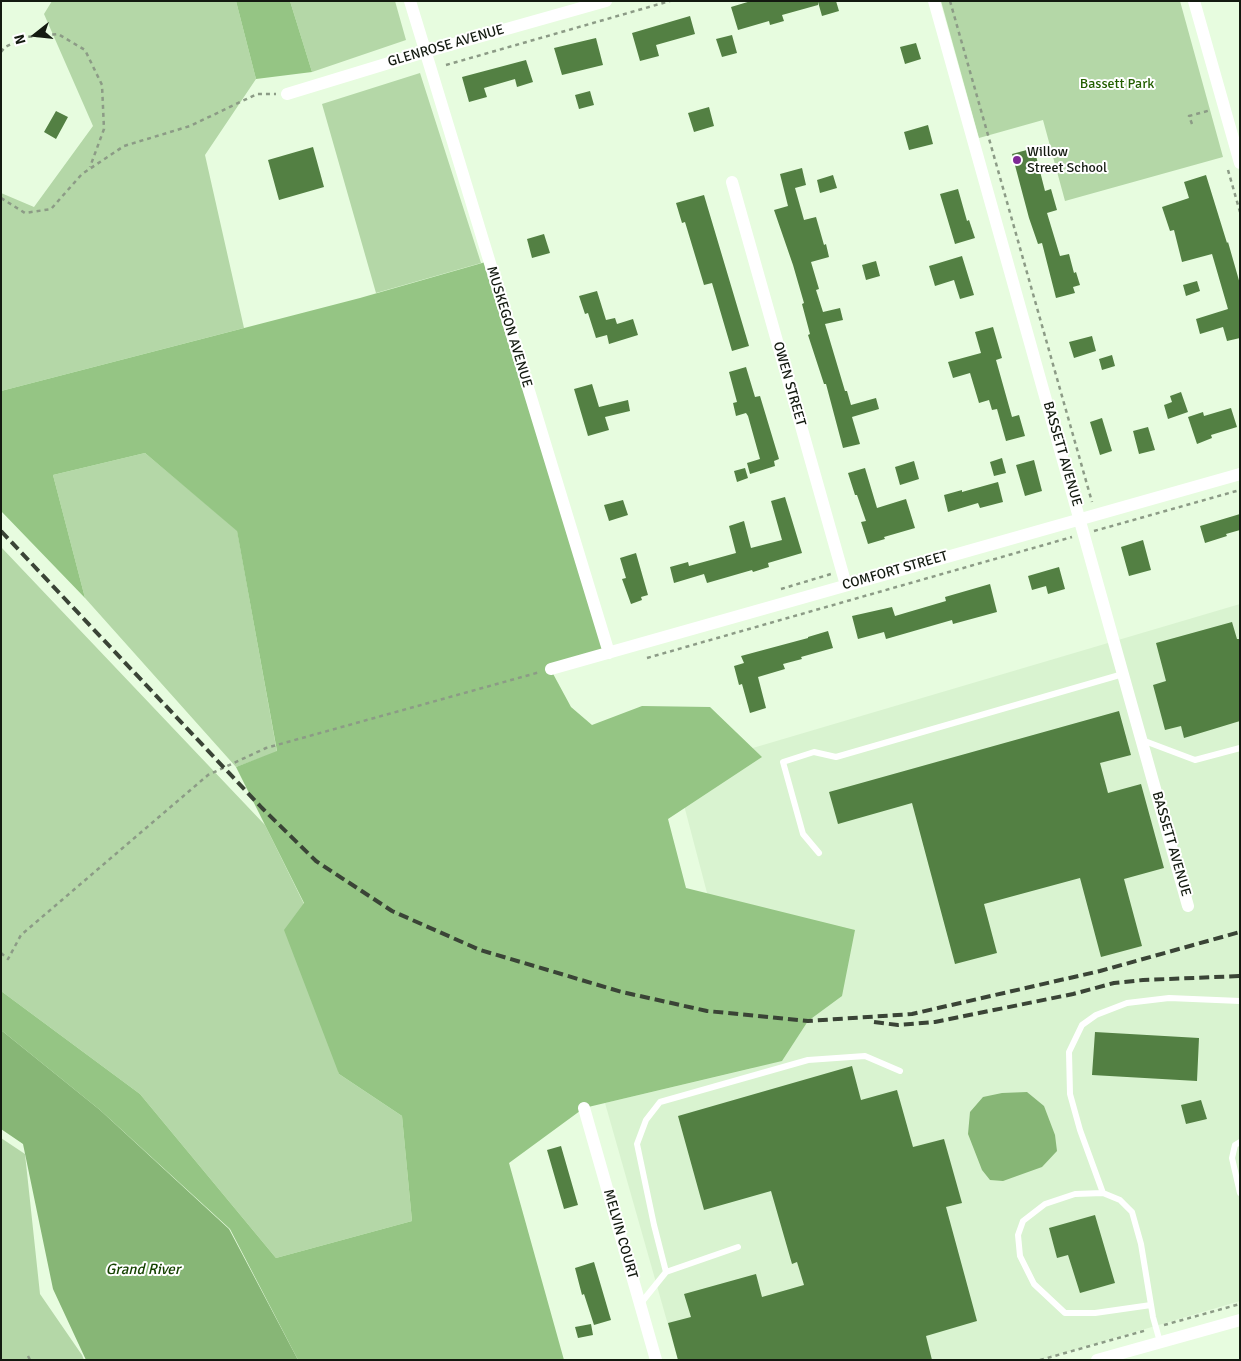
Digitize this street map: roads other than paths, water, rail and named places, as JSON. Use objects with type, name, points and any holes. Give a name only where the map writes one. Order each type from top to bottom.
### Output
[{"type":"street","name":"MUSKEGON AVENUE","points":[[410,1],[609,653]]},
{"type":"street","name":"GLENROSE AVENUE","points":[[287,94],[425,52],[606,1]]},
{"type":"street","name":"BASSETT AVENUE","points":[[934,1],[1188,906]]},
{"type":"street","points":[[1194,1],[1237,144],[1240,163]]},
{"type":"street","name":"OWEN STREET","points":[[732,182],[846,585]]},
{"type":"street","name":"COMFORT STREET","points":[[551,669],[1240,474]]},
{"type":"street","name":"MELVIN COURT","points":[[584,1108],[656,1360]]},
{"type":"street","points":[[1106,1359],[1240,1320]]},
{"type":"lane","points":[[819,853],[803,834],[783,762],[814,752],[836,757],[1123,674]]},
{"type":"lane","points":[[1142,740],[1195,760],[1240,748]]},
{"type":"lane","points":[[1104,1193],[1080,1130],[1070,1094],[1069,1052],[1082,1025],[1096,1015],[1127,1003],[1169,998],[1240,1001]]},
{"type":"lane","points":[[666,1272],[637,1144],[646,1120],[660,1102],[808,1060],[865,1056],[900,1071]]},
{"type":"lane","points":[[1240,1142],[1235,1145],[1232,1158],[1240,1193]]},
{"type":"lane","points":[[1151,1305],[1095,1313],[1066,1313],[1034,1284],[1020,1256],[1018,1235],[1023,1221],[1045,1204],[1074,1194],[1104,1193],[1120,1200],[1132,1212],[1141,1244],[1151,1305],[1160,1342]]},
{"type":"lane","points":[[640,1304],[666,1272],[738,1247]]},
{"type":"water","name":"Grand River","points":[[1,1030],[100,1110],[229,1229],[298,1360],[86,1360],[53,1289],[23,1144],[1,1129]]},
{"type":"water","points":[[1027,1092],[1044,1106],[1055,1135],[1057,1151],[1042,1167],[1003,1181],[990,1180],[982,1170],[968,1134],[970,1112],[983,1097],[1002,1093]]},
{"type":"railway","points":[[1,531],[262,808],[316,861],[392,911],[480,950],[622,992],[707,1011],[808,1021],[912,1014],[1100,971],[1240,932]]},
{"type":"railway","points":[[874,1022],[898,1025],[935,1022],[1073,994],[1114,983],[1240,976]]},
{"type":"place","name":"Willow Street School","points":[[1017,160]]},
{"type":"park label","name":"Bassett Park","points":[[1117,84]]}]
